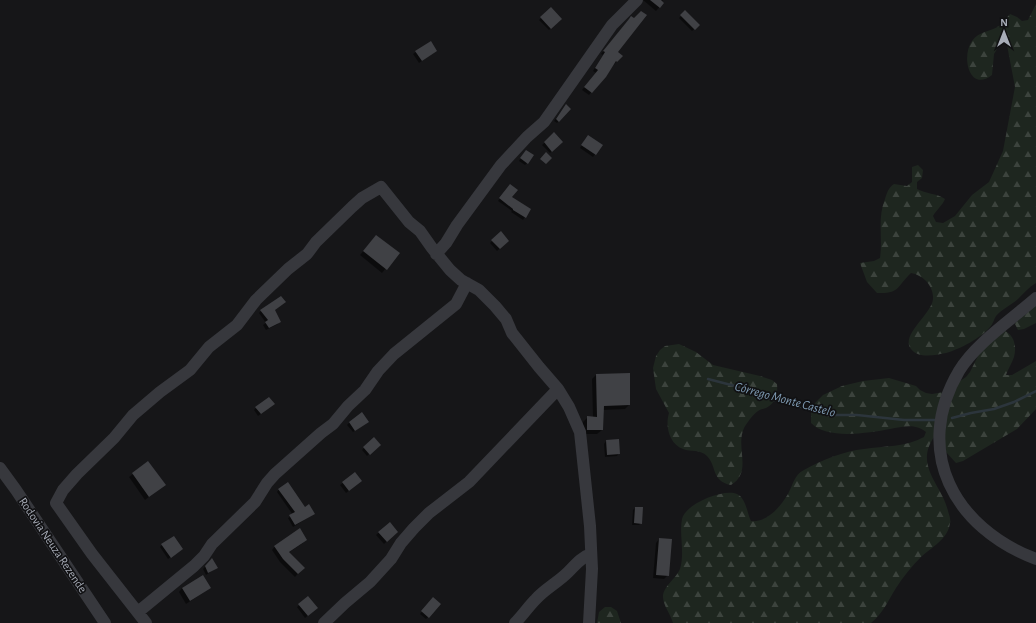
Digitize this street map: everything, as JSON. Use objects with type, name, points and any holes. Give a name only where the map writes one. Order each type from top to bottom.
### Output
[{"type":"street","points":[[436,254],[446,243],[461,219],[500,165],[544,122],[612,25],[637,0]]},
{"type":"street","points":[[146,623],[92,554],[56,503],[63,490],[72,479],[114,438],[133,415],[160,392],[190,370],[214,342],[237,325],[256,300],[288,269],[307,254],[316,242],[352,207],[374,190],[381,187],[409,222],[420,231],[436,254],[455,275],[480,290],[495,306],[506,319],[512,333],[558,388],[569,407],[580,432],[590,526],[592,569],[589,623]]},
{"type":"street","points":[[138,612],[204,556],[212,544],[255,502],[267,483],[275,474],[321,433],[334,424],[348,406],[365,390],[394,354],[456,304],[467,283]]},
{"type":"street","points":[[1036,298],[987,340],[960,370],[949,391],[944,409],[940,443],[943,469],[953,492],[968,514],[987,533],[1010,547],[1036,559]]},
{"type":"street","points":[[324,623],[345,602],[370,582],[391,559],[414,528],[423,521],[429,513],[470,482],[558,388]]},
{"type":"street","name":"Rodovia Neuza Rezende","points":[[0,468],[105,623]]},
{"type":"street","points":[[515,623],[535,600],[585,556],[591,554]]},
{"type":"green space","points":[[1036,4],[1036,283],[998,314],[991,326],[970,343],[958,349],[937,355],[927,356],[918,354],[911,349],[909,343],[910,337],[931,305],[933,294],[930,286],[920,276],[911,273],[894,291],[877,293],[867,282],[860,263],[874,261],[880,258],[881,214],[886,195],[894,184],[907,186],[912,182],[912,167],[918,165],[923,170],[922,178],[917,182],[917,189],[945,199],[933,216],[936,222],[943,223],[955,216],[972,195],[989,182],[1003,151],[1015,87],[1007,45],[1002,41],[994,54],[992,75],[984,79],[978,79],[973,76],[967,63],[967,55],[972,41],[978,35],[999,26],[1010,14],[1022,21],[1028,20]]},
{"type":"green space","points":[[1036,302],[1036,323],[1024,329],[1018,330],[1015,324],[1017,317]]},
{"type":"green space","points":[[1002,330],[1012,337],[1015,344],[1014,357],[1006,375],[1012,375],[1036,361],[1036,409],[1017,429],[963,461],[956,463],[946,452],[941,440],[934,437],[929,447],[927,457],[928,466],[948,511],[950,520],[949,529],[943,538],[921,557],[908,572],[882,611],[871,623],[673,623],[664,603],[663,597],[665,589],[680,569],[682,557],[681,525],[685,513],[690,508],[697,503],[715,495],[723,493],[737,494],[746,506],[751,521],[757,521],[768,517],[777,509],[788,494],[794,480],[801,472],[811,466],[833,456],[864,449],[910,443],[924,437],[926,432],[917,427],[904,427],[848,434],[827,432],[811,423],[811,410],[814,404],[823,395],[842,386],[863,381],[889,378],[916,386],[926,393],[932,394],[944,392],[966,377],[979,354]]},
{"type":"green space","points":[[679,344],[696,352],[713,365],[760,376],[772,380],[777,384],[777,395],[772,404],[756,412],[744,428],[741,443],[741,473],[738,480],[731,485],[725,483],[717,477],[707,456],[701,452],[686,450],[678,447],[671,439],[669,434],[669,413],[656,389],[653,368],[656,356],[660,350],[665,346]]},
{"type":"green space","points":[[605,607],[611,607],[617,611],[621,623],[597,623],[599,612]]},
{"type":"building","points":[[650,0],[661,0],[664,3],[660,8]]},
{"type":"building","points":[[551,7],[562,19],[551,29],[540,17]]},
{"type":"building","points":[[685,10],[700,25],[695,30],[680,15]]},
{"type":"building","points":[[641,11],[647,15],[618,52],[623,56],[617,62],[616,61],[606,77],[592,93],[584,87],[598,70],[595,68],[605,52],[603,51],[631,16],[634,18]]},
{"type":"building","points":[[431,41],[437,51],[422,61],[415,51]]},
{"type":"building","points":[[566,104],[571,109],[559,122],[556,119]]},
{"type":"building","points":[[554,132],[563,142],[552,152],[544,142]]},
{"type":"building","points":[[588,135],[603,145],[596,155],[581,145]]},
{"type":"building","points":[[526,150],[534,155],[528,164],[520,158]]},
{"type":"building","points":[[546,152],[552,158],[546,164],[540,159]]},
{"type":"building","points":[[510,184],[518,190],[512,197],[531,209],[526,218],[513,210],[499,198]]},
{"type":"building","points":[[501,231],[509,241],[500,249],[491,240]]},
{"type":"building","points":[[376,235],[400,253],[387,270],[363,251]]},
{"type":"building","points":[[281,296],[286,302],[275,310],[281,322],[269,328],[265,322],[268,320],[260,310]]},
{"type":"building","points":[[630,373],[630,405],[604,406],[603,430],[587,430],[587,416],[597,417],[596,374]]},
{"type":"building","points":[[269,397],[275,404],[261,414],[255,407]]},
{"type":"building","points":[[362,412],[369,422],[355,431],[349,422]]},
{"type":"building","points":[[374,437],[381,445],[370,455],[363,447]]},
{"type":"building","points":[[619,439],[620,454],[607,455],[606,440]]},
{"type":"building","points":[[148,461],[166,485],[149,497],[132,473]]},
{"type":"building","points":[[355,472],[362,481],[349,491],[342,482]]},
{"type":"building","points":[[288,482],[305,507],[309,504],[315,514],[295,525],[289,515],[295,512],[278,489]]},
{"type":"building","points":[[635,507],[643,507],[642,524],[634,523]]},
{"type":"building","points":[[390,522],[398,532],[387,542],[378,532]]},
{"type":"building","points":[[300,528],[307,540],[289,552],[305,568],[298,574],[283,559],[274,546]]},
{"type":"building","points":[[174,536],[183,549],[171,558],[161,544]]},
{"type":"building","points":[[659,538],[672,539],[669,576],[656,575]]},
{"type":"building","points":[[212,558],[218,568],[208,573],[205,566]]},
{"type":"building","points":[[203,575],[211,588],[190,601],[182,588]]},
{"type":"building","points":[[308,596],[318,608],[308,616],[298,604]]},
{"type":"building","points":[[433,597],[441,604],[429,618],[421,611]]},
{"type":"waterway","name":"Córrego Monte Castelo","points":[[708,379],[735,386],[770,399],[833,415],[857,415],[904,420],[935,420]]},
{"type":"waterway","name":"Córrego Monte Castelo","points":[[952,418],[994,409],[1014,402],[1036,391]]}]
